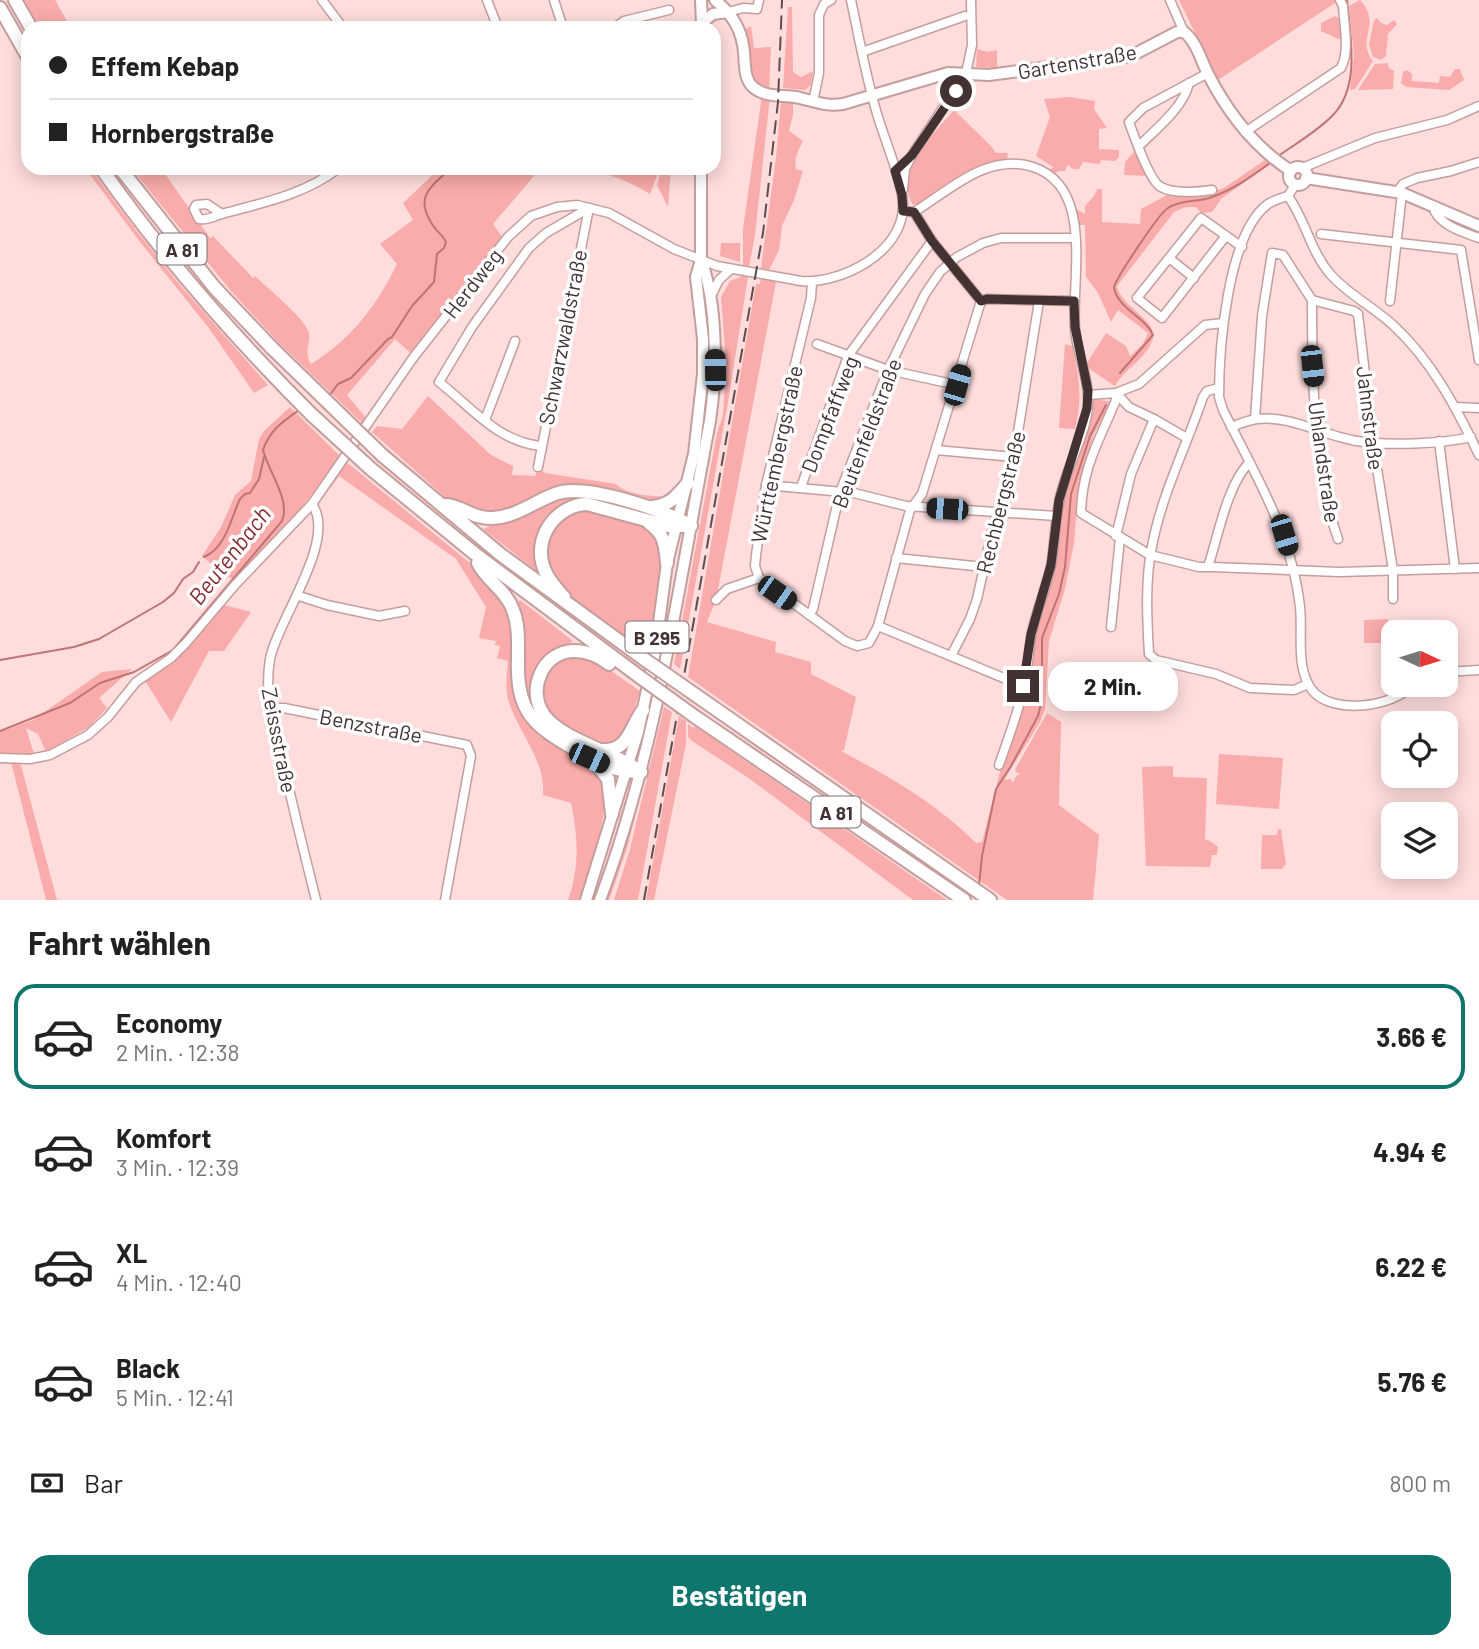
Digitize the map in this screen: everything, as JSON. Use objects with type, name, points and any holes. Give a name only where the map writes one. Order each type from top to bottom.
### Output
[{"type":"highway","points":[[15,0],[27,21]]},
{"type":"highway","points":[[0,8],[21,45]]},
{"type":"highway","name":"A 81","points":[[106,175],[165,251],[259,361],[371,469],[474,553],[639,680],[961,898]]},
{"type":"highway","name":"A 81","points":[[125,175],[189,257],[272,348],[382,455],[440,505],[575,611],[990,900]]},
{"type":"highway","points":[[575,611],[544,570],[541,552],[545,533],[564,510],[587,504],[643,513],[669,503],[688,484]]},
{"type":"highway","name":"A 81","points":[[440,505],[452,506],[481,518],[493,518],[514,514],[559,493],[578,490],[599,493],[643,513],[691,526]]},
{"type":"highway","points":[[643,513],[663,537],[667,563]]},
{"type":"highway","points":[[474,553],[480,567],[501,589],[513,609],[518,634],[518,688],[525,710],[541,729],[594,754],[608,779],[612,814]]},
{"type":"highway","name":"A 81","points":[[639,680],[588,653],[564,653],[543,669],[536,692],[544,715],[560,729],[594,754],[640,772]]},
{"type":"highway","points":[[594,754],[625,743],[635,720],[643,710]]},
{"type":"main road","points":[[701,0],[702,21]]},
{"type":"main road","points":[[715,0],[728,12]]},
{"type":"main road","points":[[707,21],[713,14],[728,12]]},
{"type":"main road","name":"Gartenstraße","points":[[728,12],[741,36],[749,83],[761,92],[832,105],[936,75],[955,72],[989,75],[1131,56],[1177,32],[1184,32]]},
{"type":"main road","points":[[1184,32],[1192,40],[1208,73],[1245,132],[1273,159],[1291,171]]},
{"type":"main road","points":[[1305,174],[1302,184],[1294,184],[1289,177],[1291,171],[1296,168],[1305,174],[1399,192],[1479,226]]},
{"type":"main road","points":[[676,522],[688,484],[702,395],[703,339],[696,277],[701,260],[701,175]]},
{"type":"main road","points":[[691,526],[712,405],[715,359],[707,276],[701,260]]},
{"type":"main road","points":[[702,395],[706,403],[712,405]]},
{"type":"main road","name":"B 295","points":[[586,900],[643,710],[676,522]]},
{"type":"main road","name":"B 295","points":[[600,900],[640,772],[661,682],[691,526]]},
{"type":"street","points":[[322,0],[338,21]]},
{"type":"street","points":[[554,0],[561,21]]},
{"type":"street","points":[[728,12],[743,8],[757,9],[759,0]]},
{"type":"street","points":[[813,102],[818,80],[819,15],[824,4],[831,0]]},
{"type":"street","points":[[851,0],[872,95],[902,195]]},
{"type":"street","points":[[812,282],[848,272],[877,254],[892,239],[903,211],[905,169],[966,73],[972,38],[971,0]]},
{"type":"street","points":[[1170,0],[1184,32]]},
{"type":"street","points":[[1245,132],[1341,68],[1345,59],[1345,44],[1343,6],[1340,0]]},
{"type":"street","points":[[490,1],[496,21]]},
{"type":"street","points":[[624,21],[669,10]]},
{"type":"street","points":[[862,52],[965,16]]},
{"type":"street","points":[[1208,73],[1143,108],[1130,120],[1150,176],[1161,187],[1185,191],[1212,190]]},
{"type":"street","points":[[1140,145],[1174,109],[1188,90],[1189,83]]},
{"type":"street","points":[[1305,174],[1307,166],[1375,138],[1447,120],[1479,106]]},
{"type":"street","points":[[895,171],[912,155]]},
{"type":"street","points":[[1390,301],[1399,192],[1403,184],[1479,162]]},
{"type":"street","points":[[903,211],[914,212],[978,172],[998,164],[1019,164],[1044,172],[1060,186],[1074,214],[1074,301],[1077,342],[1088,395],[1086,419],[1064,481],[1056,516],[1051,565],[1031,634],[1023,686],[999,765]]},
{"type":"street","points":[[222,214],[299,193],[328,175]]},
{"type":"street","points":[[1294,184],[1288,196],[1268,204],[1250,229],[1242,247],[1226,299],[1223,323],[1219,388],[1223,410],[1264,487],[1295,571],[1301,614],[1303,668],[1308,684],[1320,699],[1331,703],[1367,705],[1398,697]]},
{"type":"street","points":[[1288,196],[1312,247],[1333,278],[1394,325],[1429,365],[1455,407],[1479,455]]},
{"type":"street","name":"Herdweg","points":[[0,758],[30,759],[50,755],[75,743],[96,729],[136,681],[171,658],[187,643],[235,585],[312,505],[413,358],[508,237],[531,216],[567,206],[589,208],[609,213],[701,260],[731,269],[812,282]]},
{"type":"street","points":[[1435,206],[1436,216],[1459,232],[1479,238]]},
{"type":"street","points":[[541,446],[506,437],[439,382],[472,327],[529,248],[546,233],[589,208]]},
{"type":"street","name":"Schwarzwaldstraße","points":[[538,467],[589,208]]},
{"type":"street","points":[[914,212],[932,241],[981,301]]},
{"type":"street","points":[[1225,237],[1162,318],[1137,298],[1201,218],[1242,247]]},
{"type":"street","points":[[1321,234],[1461,250],[1479,359]]},
{"type":"street","name":"Beutenfeldstraße","points":[[809,615],[813,609],[840,492],[888,370],[925,295],[940,272],[975,246],[1001,238],[1075,237]]},
{"type":"street","name":"Dompfaffweg","points":[[802,487],[848,356],[932,241]]},
{"type":"street","points":[[1255,419],[1262,316],[1272,253],[1283,255],[1312,300]]},
{"type":"street","points":[[1169,258],[1194,278]]},
{"type":"street","points":[[709,300],[714,287],[731,269]]},
{"type":"street","name":"Württembergstraße","points":[[758,578],[756,555],[766,485],[811,298],[812,282]]},
{"type":"street","name":"Uhlandstraße","points":[[1312,300],[1312,366],[1318,431],[1330,517],[1338,539]]},
{"type":"street","name":"Jahnstraße","points":[[1312,300],[1358,314],[1373,443],[1393,570],[1393,598]]},
{"type":"street","points":[[981,301],[1074,301]]},
{"type":"street","points":[[716,600],[727,589],[758,578],[845,641],[857,646],[865,645],[872,639],[910,510],[922,494],[981,301]]},
{"type":"street","name":"Rechbergstraße","points":[[951,656],[970,619],[1014,457],[1039,301]]},
{"type":"street","points":[[1088,395],[1116,393],[1139,384],[1205,325],[1223,323]]},
{"type":"street","points":[[485,420],[515,341]]},
{"type":"street","points":[[817,344],[888,370],[957,385]]},
{"type":"street","points":[[1219,388],[1207,391],[1203,397],[1164,497],[1150,555],[1150,654],[1153,659],[1216,674],[1250,688],[1294,690],[1308,684]]},
{"type":"street","points":[[1116,393],[1129,407],[1187,438]]},
{"type":"street","points":[[1116,393],[1116,400],[1088,464],[1083,484],[1081,513],[1150,555],[1208,567],[1295,571],[1479,569]]},
{"type":"street","points":[[1455,407],[1479,408]]},
{"type":"street","points":[[1111,627],[1118,537],[1131,474],[1154,419]]},
{"type":"street","points":[[1231,427],[1255,419],[1283,420],[1343,439],[1373,443],[1471,437]]},
{"type":"street","points":[[1439,441],[1455,569]]},
{"type":"street","points":[[936,450],[1014,457]]},
{"type":"street","points":[[1208,567],[1228,503],[1242,470],[1249,463]]},
{"type":"street","points":[[766,485],[840,492],[914,506],[1056,516]]},
{"type":"street","name":"Zeissstraße","points":[[312,505],[317,512],[318,523],[310,563],[299,596],[281,625],[271,654],[267,688],[316,900]]},
{"type":"street","points":[[896,558],[984,567]]},
{"type":"street","points":[[299,596],[379,616],[405,611]]},
{"type":"street","points":[[878,626],[1023,686]]},
{"type":"street","points":[[1458,671],[1479,670]]},
{"type":"street","name":"Benzstraße","points":[[270,708],[463,743],[470,748],[471,756],[445,900]]},
{"type":"shaded area","points":[[24,0],[55,0],[67,21],[36,21]]},
{"type":"shaded area","points":[[1179,0],[1338,0],[1338,1],[1218,80]]},
{"type":"shaded area","points":[[1360,0],[1369,17],[1367,45],[1373,61],[1355,89],[1350,90],[1354,56],[1349,6]]},
{"type":"shaded area","points":[[788,7],[792,7],[793,72],[801,77],[813,71],[811,85],[805,90],[783,88]]},
{"type":"shaded area","points":[[1335,16],[1342,20],[1344,39],[1321,31],[1321,23]]},
{"type":"shaded area","points":[[1377,18],[1387,25],[1394,20],[1397,24],[1388,34],[1386,56],[1381,60],[1373,57],[1369,44],[1374,20]]},
{"type":"shaded area","points":[[751,26],[754,48],[771,47],[769,91],[761,87],[751,74],[744,30]]},
{"type":"shaded area","points":[[977,49],[987,52],[997,50],[997,68],[976,67]]},
{"type":"shaded area","points":[[1388,63],[1389,68],[1394,71],[1393,89],[1358,90],[1375,64]]},
{"type":"shaded area","points":[[1455,69],[1460,69],[1464,80],[1449,90],[1406,87],[1401,83],[1403,72],[1407,70],[1412,74],[1412,81],[1439,83],[1440,76],[1450,77]]},
{"type":"shaded area","points":[[762,95],[770,96],[749,267],[743,265],[743,229]]},
{"type":"shaded area","points":[[1070,97],[1095,101],[1094,109],[1107,128],[1099,129],[1099,149],[1119,150],[1119,157],[1115,161],[1101,160],[1100,164],[1083,162],[1079,169],[1068,165],[1065,171],[1058,171],[1054,175],[1049,172],[1055,168],[1036,156],[1050,117],[1044,99]]},
{"type":"shaded area","points":[[781,101],[793,101],[789,131],[803,141],[797,155],[796,169],[803,171],[782,226],[779,250],[769,270],[761,268]]},
{"type":"shaded area","points":[[954,110],[996,153],[1008,153],[1007,160],[974,169],[923,202],[913,205],[908,192],[912,166],[927,142]]},
{"type":"shaded area","points":[[1140,145],[1150,176],[1124,175],[1125,162]]},
{"type":"shaded area","points":[[1265,160],[1271,164],[1222,198],[1212,212],[1201,213],[1196,207],[1186,207],[1174,212],[1117,286],[1120,294],[1153,331],[1153,338],[1146,352],[1115,386],[1085,366],[1106,333],[1126,346],[1130,356],[1143,344],[1148,333],[1118,310],[1111,322],[1098,293],[1086,277],[1085,225],[1079,225],[1074,214],[1076,209],[1085,214],[1085,206],[1097,189],[1102,189],[1102,222],[1140,224],[1141,209],[1167,195],[1185,191],[1209,193],[1224,188]]},
{"type":"shaded area","points":[[90,175],[95,175],[179,284],[268,385],[254,393],[208,327]]},
{"type":"shaded area","points":[[137,175],[166,175],[210,238],[213,236],[253,278],[255,276],[293,312],[309,333],[307,351],[311,364],[350,333],[381,294],[397,264],[380,244],[413,220],[403,203],[433,175],[535,175],[493,224],[503,238],[413,355],[395,339],[347,395],[367,419],[363,424],[278,342],[231,291]]},
{"type":"shaded area","points":[[607,175],[657,175],[650,194]]},
{"type":"shaded area","points":[[660,175],[670,175],[668,207],[657,185]]},
{"type":"shaded area","points":[[721,243],[740,243],[740,262],[720,256]]},
{"type":"shaded area","points":[[748,277],[728,402],[680,669],[674,664],[717,433],[723,415],[726,362],[721,297],[730,281]]},
{"type":"shaded area","points":[[761,278],[776,282],[716,600],[707,622],[776,642],[775,652],[811,662],[811,674],[856,697],[844,750],[841,751],[912,792],[945,815],[976,843],[982,842],[1042,608],[1049,590],[1061,499],[1089,423],[1092,402],[1095,399],[1111,402],[1094,434],[1078,492],[1074,543],[1065,589],[1049,641],[1045,709],[1040,722],[1004,780],[1011,779],[1013,783],[1020,774],[1015,771],[1017,766],[1047,713],[1061,722],[1059,805],[1099,835],[1093,900],[1007,900],[688,677],[756,284],[760,284]]},
{"type":"shaded area","points":[[1065,344],[1072,346],[1078,377],[1079,406],[1075,429],[1059,428]]},
{"type":"shaded area","points":[[428,396],[491,455],[513,466],[512,475],[535,476],[538,467],[545,473],[616,484],[627,491],[642,495],[670,497],[659,503],[619,495],[535,499],[496,513],[467,510],[445,497],[372,432],[377,426],[402,429]]},
{"type":"shaded area","points":[[290,407],[340,456],[297,514],[235,581],[202,556],[221,527],[235,495],[251,481],[259,439]]},
{"type":"shaded area","points":[[344,460],[487,577],[513,618],[514,695],[519,711],[539,736],[595,768],[602,781],[604,814],[579,900],[568,900],[575,875],[577,851],[571,803],[543,795],[543,782],[536,758],[508,699],[508,661],[497,658],[500,646],[495,645],[496,641],[479,638],[486,607],[456,559],[339,476],[330,488],[326,485]]},
{"type":"shaded area","points":[[581,494],[662,516],[662,519],[598,501],[584,501],[557,511],[538,572],[483,529],[549,500]]},
{"type":"shaded area","points":[[582,510],[647,525],[658,535],[661,561],[648,649],[633,639],[632,641],[571,597],[548,567],[545,551],[554,526],[563,518]]},
{"type":"shaded area","points":[[520,600],[573,641],[539,668],[542,723],[525,699],[514,606]]},
{"type":"shaded area","points":[[224,605],[251,612],[224,651],[209,651],[171,722],[142,676],[172,660]]},
{"type":"shaded area","points":[[1388,619],[1381,620],[1381,643],[1364,643],[1364,620]]},
{"type":"shaded area","points":[[570,655],[594,659],[640,691],[628,730],[617,743],[600,745],[554,720],[542,703],[541,683],[552,663]]},
{"type":"shaded area","points":[[132,669],[99,698],[107,708],[89,727],[46,752],[38,734],[26,728],[34,754],[0,754],[0,732],[33,720],[102,672]]},
{"type":"shaded area","points":[[661,704],[627,849],[609,900],[603,900]]},
{"type":"shaded area","points":[[664,707],[672,712],[638,900],[614,900],[630,849]]},
{"type":"shaded area","points":[[679,716],[686,721],[686,744],[654,900],[646,900]]},
{"type":"shaded area","points":[[688,724],[693,728],[695,726],[947,900],[913,900],[747,777],[692,741],[688,737]]},
{"type":"shaded area","points":[[1219,754],[1283,758],[1279,809],[1216,804]]},
{"type":"shaded area","points":[[11,762],[20,762],[57,900],[46,900]]},
{"type":"shaded area","points":[[1173,766],[1173,777],[1207,778],[1205,840],[1218,847],[1217,855],[1212,855],[1210,867],[1146,866],[1142,767]]},
{"type":"shaded area","points":[[1278,829],[1281,829],[1286,864],[1282,869],[1261,869],[1262,835],[1277,835]]},
{"type":"waterway","points":[[1277,157],[1320,126],[1342,103],[1351,75],[1352,60],[1347,0]]},
{"type":"waterway","points":[[1120,373],[1153,335],[1120,301],[1114,287],[1148,233],[1168,208],[1226,191],[1270,163]]},
{"type":"waterway","name":"Beutenbach","points":[[329,396],[338,384],[351,378],[392,337],[412,306],[434,282],[437,254],[446,242],[427,214],[425,199],[431,187],[444,175]]},
{"type":"waterway","points":[[979,885],[982,856],[996,789],[1038,716],[1042,700],[1042,638],[1059,594],[1065,567],[1071,494],[1090,436],[1106,405]]},
{"type":"waterway","name":"Beutenbach","points":[[0,731],[70,703],[100,683],[134,672],[173,650],[282,521],[284,504],[263,450],[273,432],[299,410]]},
{"type":"waterway","points":[[204,557],[223,540],[240,499],[250,493],[259,479],[264,457]]},
{"type":"waterway","points":[[0,660],[74,647],[99,639],[163,602],[174,593],[183,579],[193,572],[199,562]]},
{"type":"railway","points":[[644,900],[763,233],[778,102],[782,0]]},
{"type":"route","points":[[956,91],[912,155],[895,171],[902,195],[903,211],[914,212],[932,241],[981,301],[1074,301],[1077,342],[1088,391],[1086,419],[1070,460],[1059,500],[1051,565],[1031,634],[1027,674],[1023,686]]}]
